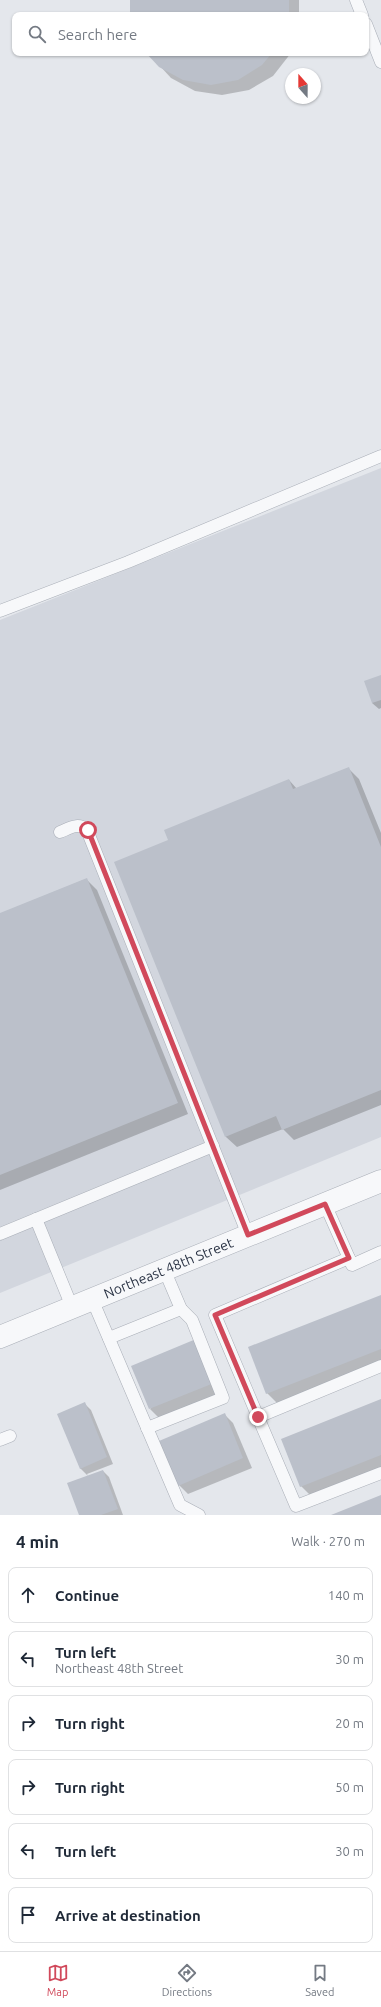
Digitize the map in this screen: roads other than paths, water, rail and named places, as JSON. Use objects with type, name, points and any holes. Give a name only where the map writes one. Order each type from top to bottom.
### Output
[{"type":"street","name":"Northeast 48th Street","points":[[0,1337],[381,1180]]},
{"type":"lane","points":[[356,0],[361,12]]},
{"type":"lane","points":[[369,32],[381,62]]},
{"type":"lane","points":[[0,611],[128,562],[381,456]]},
{"type":"lane","points":[[60,832],[76,825],[83,826],[88,830],[248,1235]]},
{"type":"lane","points":[[0,1234],[213,1146]]},
{"type":"lane","points":[[325,1204],[352,1265],[381,1252]]},
{"type":"lane","points":[[36,1219],[82,1303],[109,1338],[180,1505],[200,1515]]},
{"type":"lane","points":[[349,1258],[215,1315],[296,1506],[381,1473]]},
{"type":"lane","points":[[147,1428],[224,1398],[192,1320],[181,1309],[164,1269]]},
{"type":"lane","points":[[109,1338],[181,1309]]},
{"type":"lane","points":[[258,1417],[381,1366]]}]
